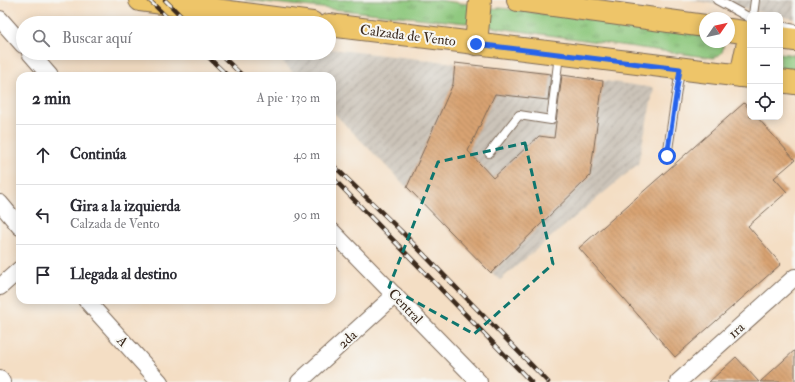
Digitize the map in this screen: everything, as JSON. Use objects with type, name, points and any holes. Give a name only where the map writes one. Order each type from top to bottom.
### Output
[{"type":"main road","points":[[140,0],[260,16]]},
{"type":"main road","points":[[476,44],[480,0]]},
{"type":"main road","points":[[518,0],[699,25]]},
{"type":"main road","name":"Calzada de Vento","points":[[336,26],[745,77]]},
{"type":"main road","points":[[735,31],[747,33]]},
{"type":"main road","points":[[783,38],[795,40]]},
{"type":"main road","points":[[745,77],[748,48]]},
{"type":"main road","points":[[783,81],[795,83]]},
{"type":"street","points":[[0,19],[16,37]]},
{"type":"street","points":[[36,60],[47,72]]},
{"type":"street","points":[[0,203],[16,222]]},
{"type":"street","name":"Central","points":[[336,235],[479,382]]},
{"type":"street","points":[[0,286],[16,272]]},
{"type":"street","name":"1ra","points":[[678,382],[795,277]]},
{"type":"street","name":"2da","points":[[299,382],[395,295]]},
{"type":"street","name":"A","points":[[90,304],[160,382]]},
{"type":"lane","points":[[717,0],[747,16]]},
{"type":"lane","points":[[753,12],[755,0]]},
{"type":"lane","points":[[783,27],[795,29]]},
{"type":"lane","points":[[489,153],[519,115],[551,120],[559,54]]},
{"type":"lane","points":[[667,156],[680,69]]},
{"type":"highlighted area","points":[[525,143],[553,264],[474,334],[389,287],[438,162]]},
{"type":"shaded area","points":[[690,0],[795,0],[795,19],[783,17],[783,12],[762,12]]},
{"type":"shaded area","points":[[336,50],[563,75],[654,88],[638,164],[500,280],[491,273],[336,115],[336,72],[293,72],[281,60],[336,60]]},
{"type":"green space","points":[[245,0],[436,0],[468,4],[472,7],[471,20],[466,23]]},
{"type":"green space","points":[[500,8],[699,33],[699,48],[723,48],[722,52],[718,56],[713,58],[491,27],[487,23],[488,16],[493,9]]},
{"type":"green space","points":[[783,53],[795,55],[795,77],[783,75]]},
{"type":"building","points":[[455,63],[551,74],[548,100],[495,94],[468,151],[493,178],[539,136],[554,138],[562,75],[603,81],[590,176],[491,273],[407,187],[453,84]]},
{"type":"building","points":[[744,103],[747,106],[747,120],[760,120],[795,160],[774,178],[787,192],[748,226],[781,264],[675,357],[579,248]]},
{"type":"building","points":[[795,350],[795,382],[760,382]]},
{"type":"building","points":[[736,357],[759,382],[709,382]]},
{"type":"railway","points":[[149,0],[166,16]]},
{"type":"railway","points":[[165,0],[181,16]]},
{"type":"railway","points":[[211,60],[224,72]]},
{"type":"railway","points":[[226,60],[239,72]]},
{"type":"railway","points":[[336,168],[401,231],[548,382]]},
{"type":"railway","points":[[336,181],[531,382]]},
{"type":"route","points":[[476,44],[680,69],[667,156]]}]
